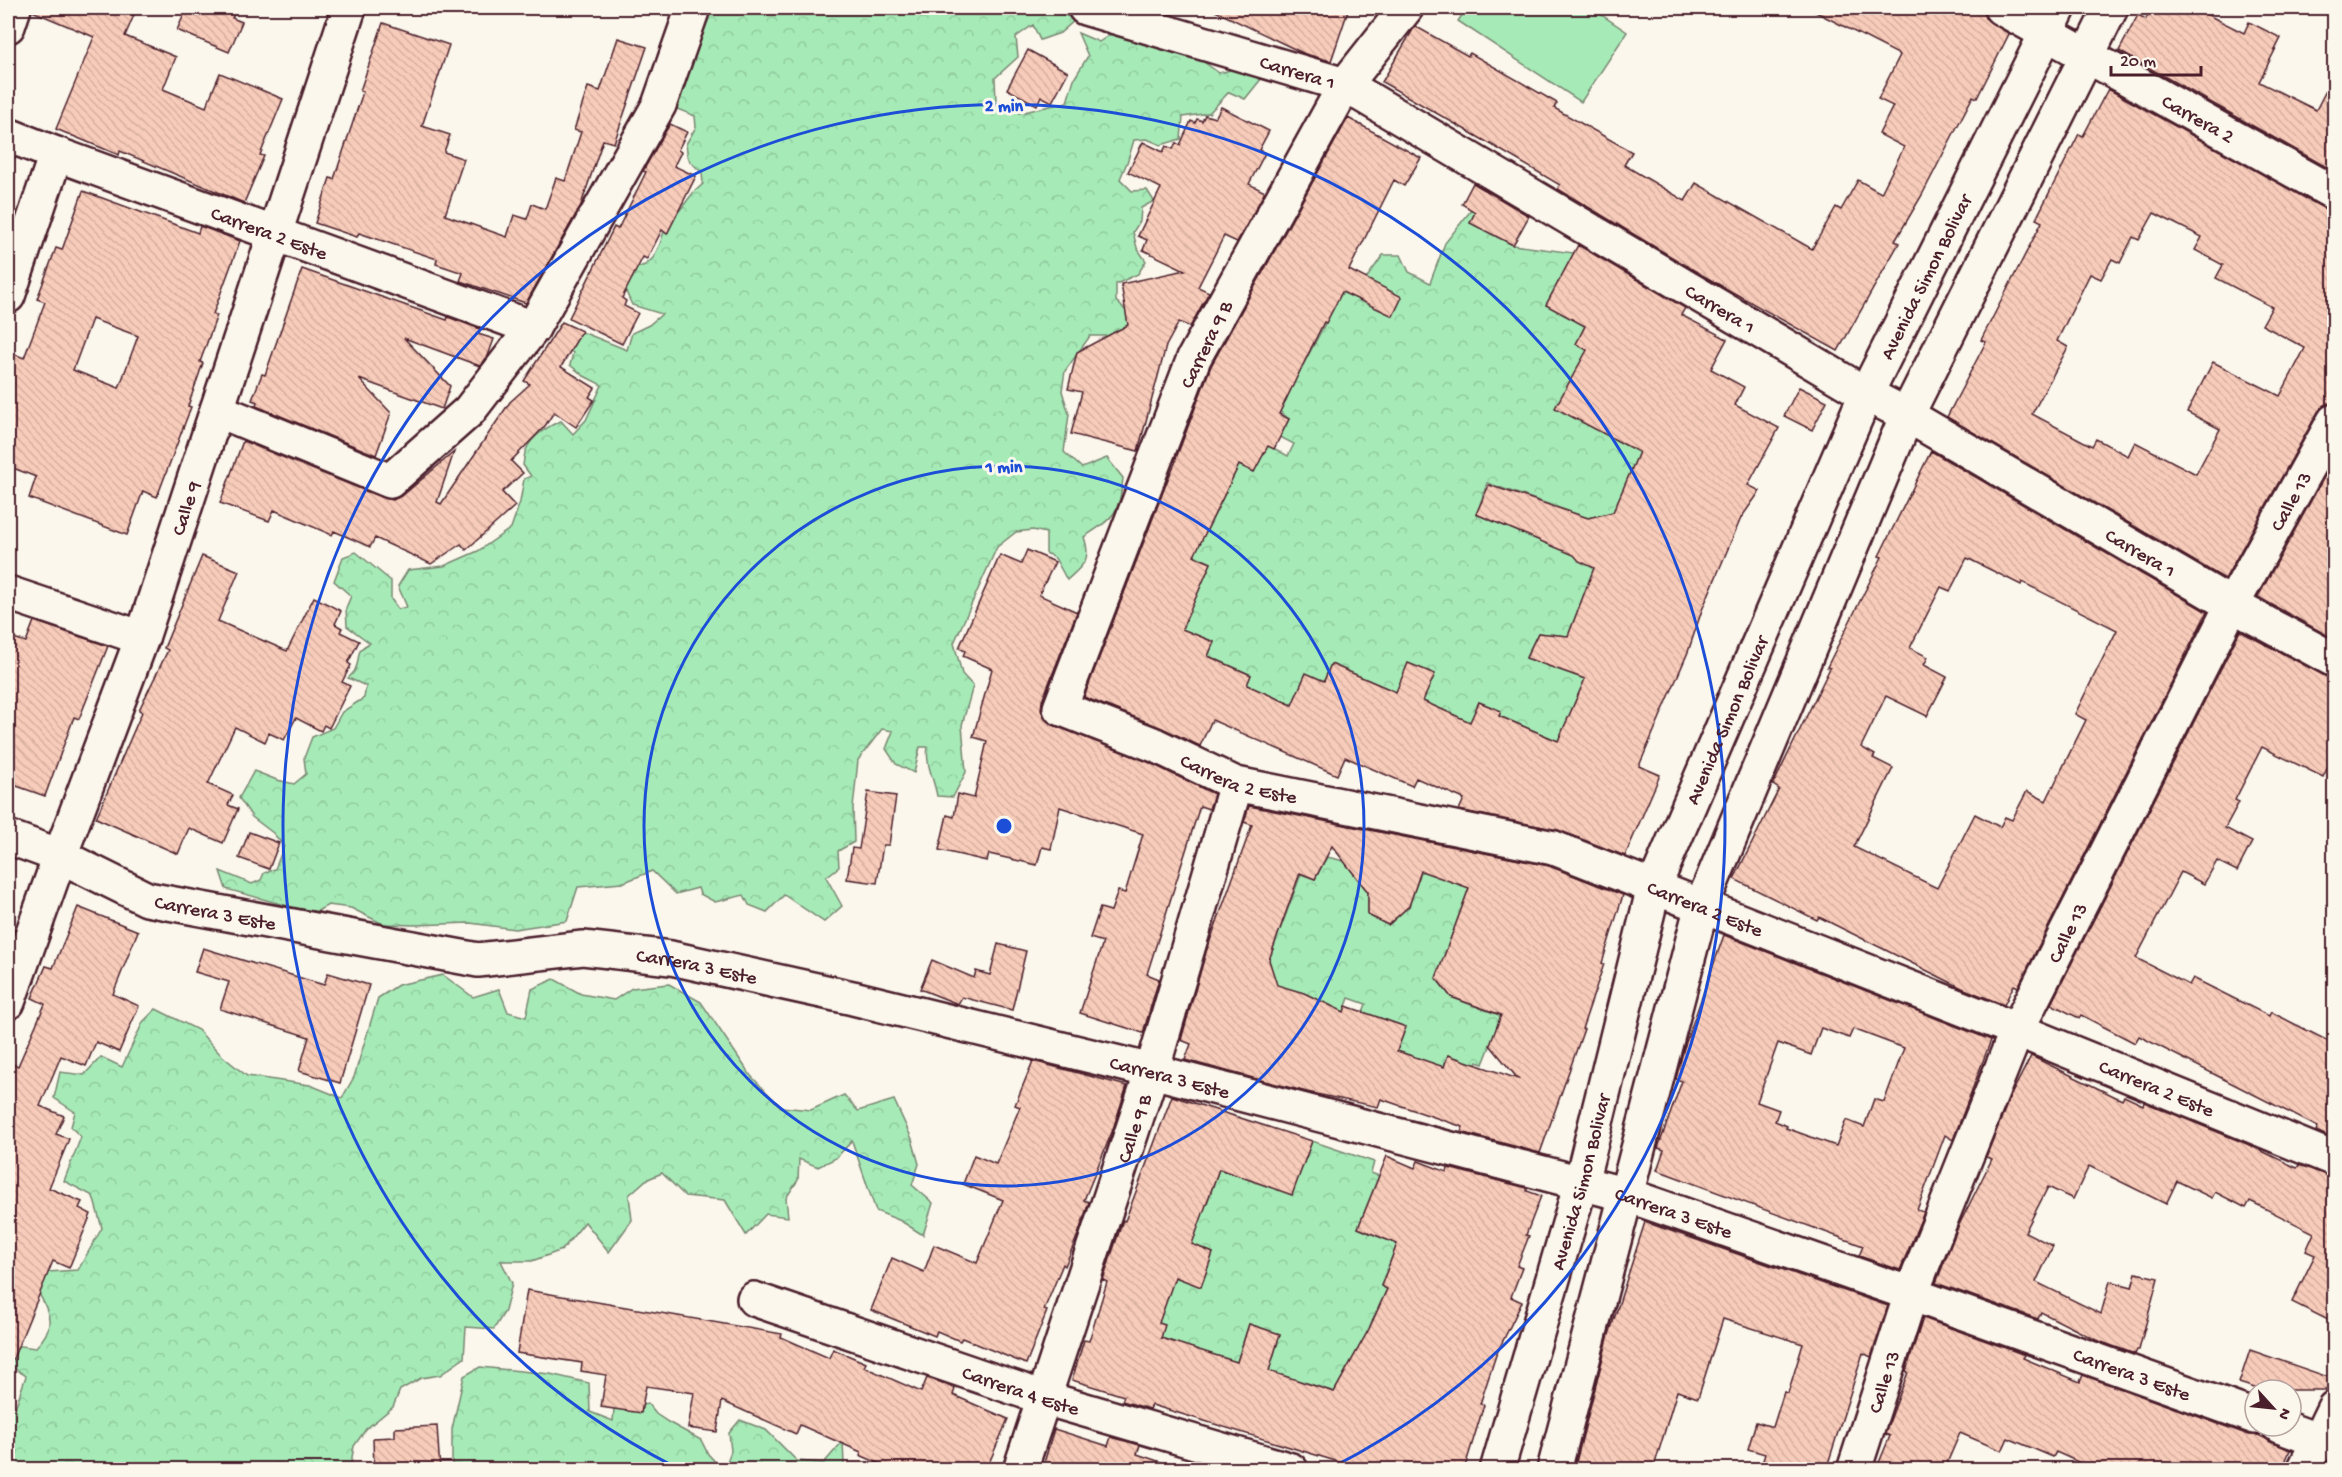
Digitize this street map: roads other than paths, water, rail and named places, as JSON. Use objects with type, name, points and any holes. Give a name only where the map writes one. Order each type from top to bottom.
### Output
[{"type":"street","points":[[8,26],[14,8]]},
{"type":"street","name":"Calle 9","points":[[8,1002],[142,638],[349,8]]},
{"type":"street","points":[[217,410],[390,481],[469,411],[533,328],[659,105],[693,8]]},
{"type":"street","name":"Carrera 1","points":[[1085,8],[1345,85],[1866,394],[1907,415],[2232,605],[2334,660]]},
{"type":"street","name":"Carrera 9 B","points":[[1060,708],[1194,358],[1345,85],[1406,8]]},
{"type":"street","name":"Carrera 2","points":[[2001,8],[2052,20],[2087,56],[2334,193]]},
{"type":"street","points":[[1554,1470],[1702,905],[1907,415],[2111,8]]},
{"type":"street","name":"Avenida Simon Bolivar","points":[[1497,1470],[1581,1183],[1654,887],[1866,394],[2052,20]]},
{"type":"street","name":"Carrera 2 Este","points":[[8,135],[533,328]]},
{"type":"street","points":[[8,296],[56,154]]},
{"type":"street","name":"Calle 13","points":[[1854,1470],[1911,1294],[2017,1030],[2232,605],[2334,421]]},
{"type":"street","points":[[8,593],[142,638]]},
{"type":"street","name":"Carrera 2 Este","points":[[1060,708],[1155,745],[1236,784],[1554,848],[2017,1030],[2334,1159]]},
{"type":"street","name":"Calle 9 B","points":[[1020,1470],[1152,1071],[1236,784]]},
{"type":"street","points":[[8,837],[60,856]]},
{"type":"street","name":"Carrera 3 Este","points":[[60,856],[147,899],[478,960],[584,948],[671,958],[853,998],[1152,1071],[1627,1195],[2243,1413]]},
{"type":"street","name":"Carrera 4 Este","points":[[754,1299],[1044,1398],[1291,1470]]},
{"type":"street","points":[[2304,1470],[2334,1408]]},
{"type":"street","points":[[2303,1435],[2317,1440]]}]
